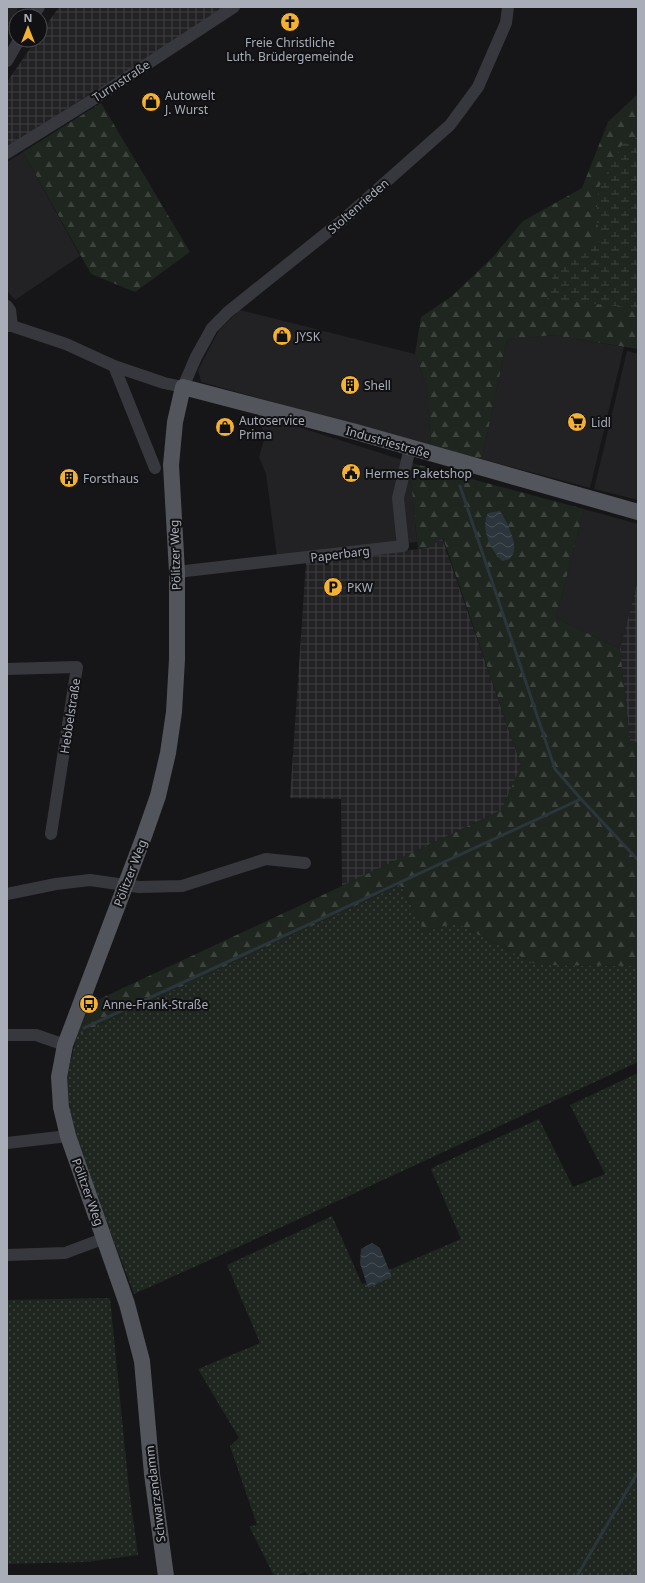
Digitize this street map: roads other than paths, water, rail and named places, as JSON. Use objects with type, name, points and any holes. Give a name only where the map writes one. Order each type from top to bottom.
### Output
[{"type":"main road","name":"Industriestraße","points":[[183,387],[410,448],[638,512]]},
{"type":"main road","name":"Pölitzer Weg","points":[[147,1413],[142,1361],[127,1304],[68,1136],[61,1107],[59,1078],[65,1045],[149,823],[158,796],[168,753],[174,712],[177,659],[177,572],[171,465],[175,422],[183,387]]},
{"type":"main road","name":"Schwarzendamm","points":[[147,1413],[152,1474],[166,1576]]},
{"type":"street","name":"Turmstraße","points":[[7,153],[97,97],[234,7]]},
{"type":"street","name":"Stoltenrieden","points":[[183,387],[196,357],[212,328],[228,312],[344,219],[450,125],[478,87],[506,23],[508,7]]},
{"type":"street","points":[[7,61],[14,48]]},
{"type":"street","points":[[7,306],[10,310],[9,326],[66,344],[114,366],[164,383],[183,387]]},
{"type":"street","points":[[114,366],[155,468]]},
{"type":"street","name":"Paperbarg","points":[[177,572],[403,546],[398,498],[410,448]]},
{"type":"street","name":"Hebbelstraße","points":[[7,669],[77,667],[51,834]]},
{"type":"street","points":[[7,894],[56,884],[90,880],[139,887],[182,886],[266,859],[305,863]]},
{"type":"street","points":[[7,1035],[36,1035],[65,1045]]},
{"type":"street","points":[[7,1143],[68,1136]]},
{"type":"street","points":[[7,1255],[65,1253],[105,1238]]},
{"type":"water","points":[[499,511],[510,530],[514,546],[514,553],[510,559],[502,561],[494,551],[488,539],[485,525],[488,513]]},
{"type":"water","points":[[372,1243],[380,1248],[392,1277],[368,1288],[360,1263],[361,1249]]},
{"type":"waterway","points":[[460,486],[555,769],[638,860]]},
{"type":"waterway","points":[[84,1028],[581,799]]},
{"type":"waterway","points":[[577,1576],[638,1472]]},
{"type":"place","name":"Freie Christliche Luth. Brüdergemeinde","points":[[290,22]]},
{"type":"place","name":"Autowelt J. Wurst","points":[[151,102]]},
{"type":"place","name":"JYSK","points":[[282,336]]},
{"type":"place","name":"Shell","points":[[350,385]]},
{"type":"place","name":"Lidl","points":[[577,422]]},
{"type":"place","name":"Autoservice Prima","points":[[225,427]]},
{"type":"place","name":"Hermes Paketshop","points":[[351,473]]},
{"type":"place","name":"Forsthaus","points":[[69,478]]},
{"type":"place","name":"PKW","points":[[333,587]]},
{"type":"place","name":"Anne-Frank-Straße","points":[[89,1004]]}]
